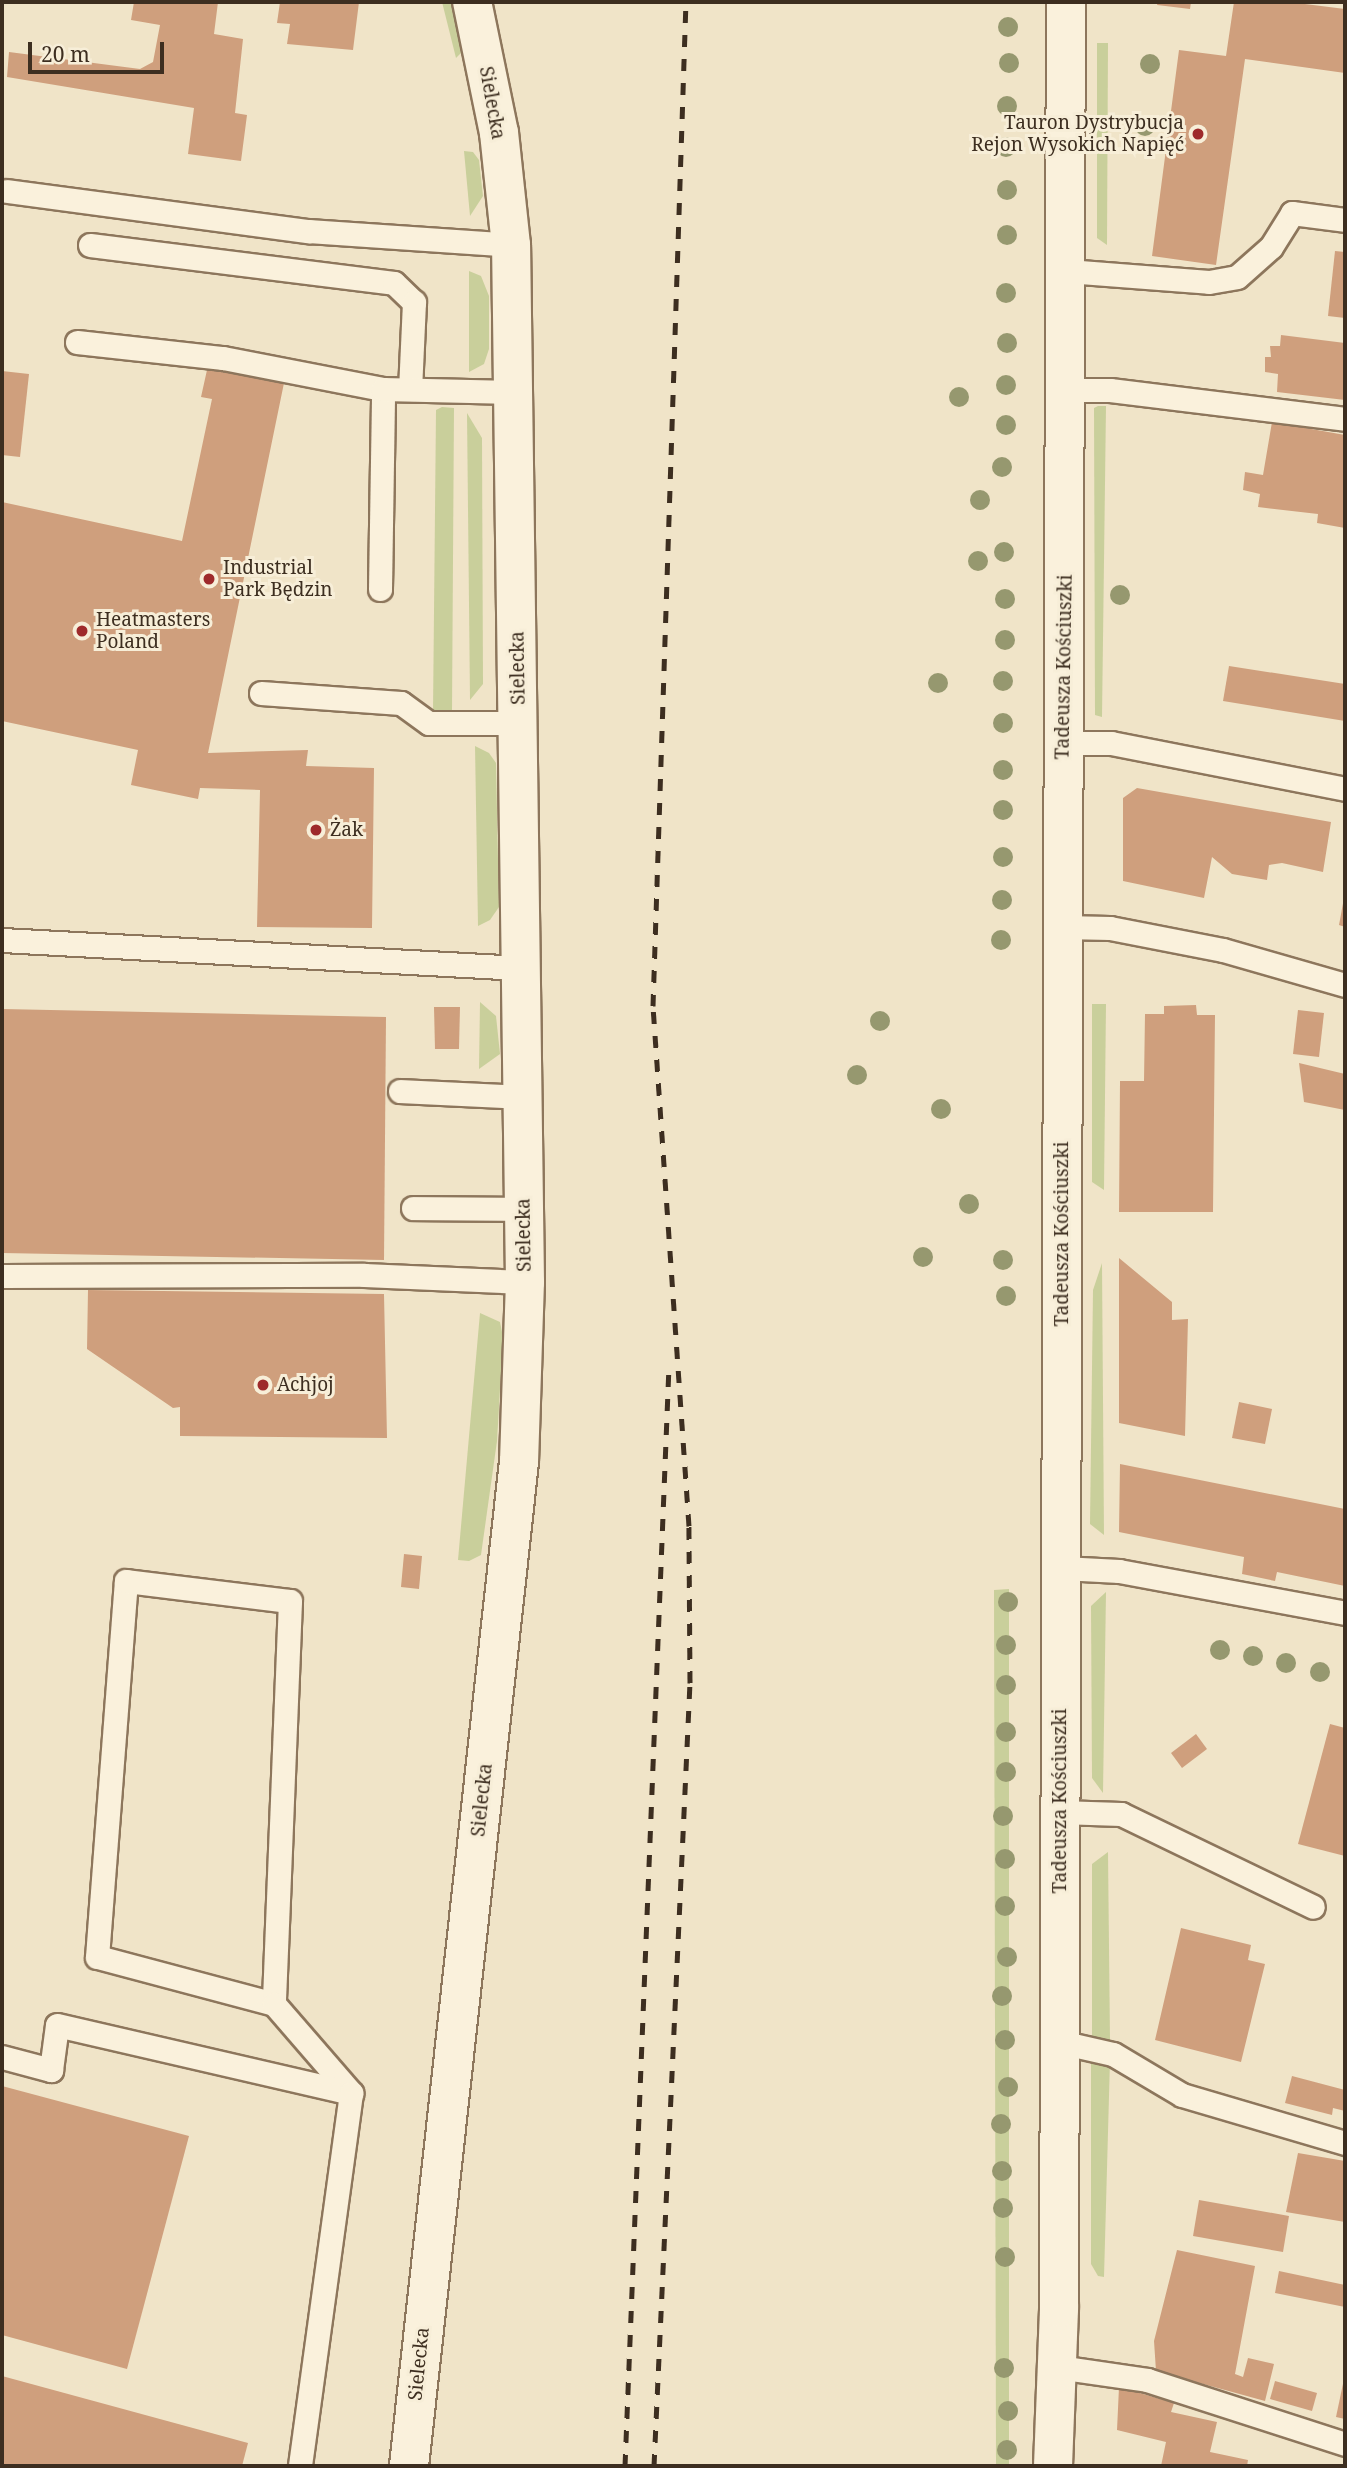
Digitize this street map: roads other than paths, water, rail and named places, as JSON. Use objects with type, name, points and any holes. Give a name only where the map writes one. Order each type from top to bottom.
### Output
[{"type":"street","name":"Sielecka","points":[[409,2466],[519,1462],[525,1282],[511,245],[499,133],[472,2]]},
{"type":"street","name":"Tadeusza Kościuszki","points":[[1054,2466],[1058,2367],[1060,2042],[1066,2]]},
{"type":"lane","points":[[7,191],[308,231],[511,245]]},
{"type":"lane","points":[[1067,271],[1209,282],[1237,277],[1271,247],[1292,213],[1345,220]]},
{"type":"lane","points":[[90,245],[394,284],[414,302],[410,389]]},
{"type":"lane","points":[[77,342],[223,358],[383,389],[513,392]]},
{"type":"lane","points":[[380,589],[383,389]]},
{"type":"lane","points":[[1066,390],[1110,390],[1345,419]]},
{"type":"lane","points":[[261,693],[401,703],[429,723],[519,723]]},
{"type":"lane","points":[[1063,743],[1111,743],[1345,789]]},
{"type":"lane","points":[[1062,928],[1110,928],[1223,950],[1345,985]]},
{"type":"lane","points":[[2,940],[522,968]]},
{"type":"lane","points":[[400,1091],[523,1097]]},
{"type":"lane","points":[[413,1208],[523,1209]]},
{"type":"lane","points":[[2,1276],[364,1275],[525,1282]]},
{"type":"lane","points":[[1062,1568],[1119,1571],[1345,1613]]},
{"type":"lane","points":[[274,2004],[290,1601],[126,1581],[97,1957],[274,2004],[351,2092],[300,2466]]},
{"type":"lane","points":[[1059,1812],[1121,1814],[1313,1907]]},
{"type":"lane","points":[[2,2057],[51,2070],[57,2025],[351,2092]]},
{"type":"lane","points":[[1060,2042],[1112,2054],[1144,2068],[1182,2095],[1345,2143]]},
{"type":"lane","points":[[1058,2367],[1147,2380],[1345,2444]]},
{"type":"railway","points":[[654,2466],[690,1683],[689,1526],[653,1006],[686,2]]},
{"type":"railway","points":[[625,2466],[669,1365]]},
{"type":"place","name":"Tauron Dystrybucja Rejon Wysokich Napięć","points":[[1198,134]]},
{"type":"place","name":"Industrial Park Będzin","points":[[209,579]]},
{"type":"place","name":"Heatmasters Poland","points":[[82,631]]},
{"type":"place","name":"Żak","points":[[316,830]]},
{"type":"place","name":"Achjoj","points":[[263,1385]]}]
